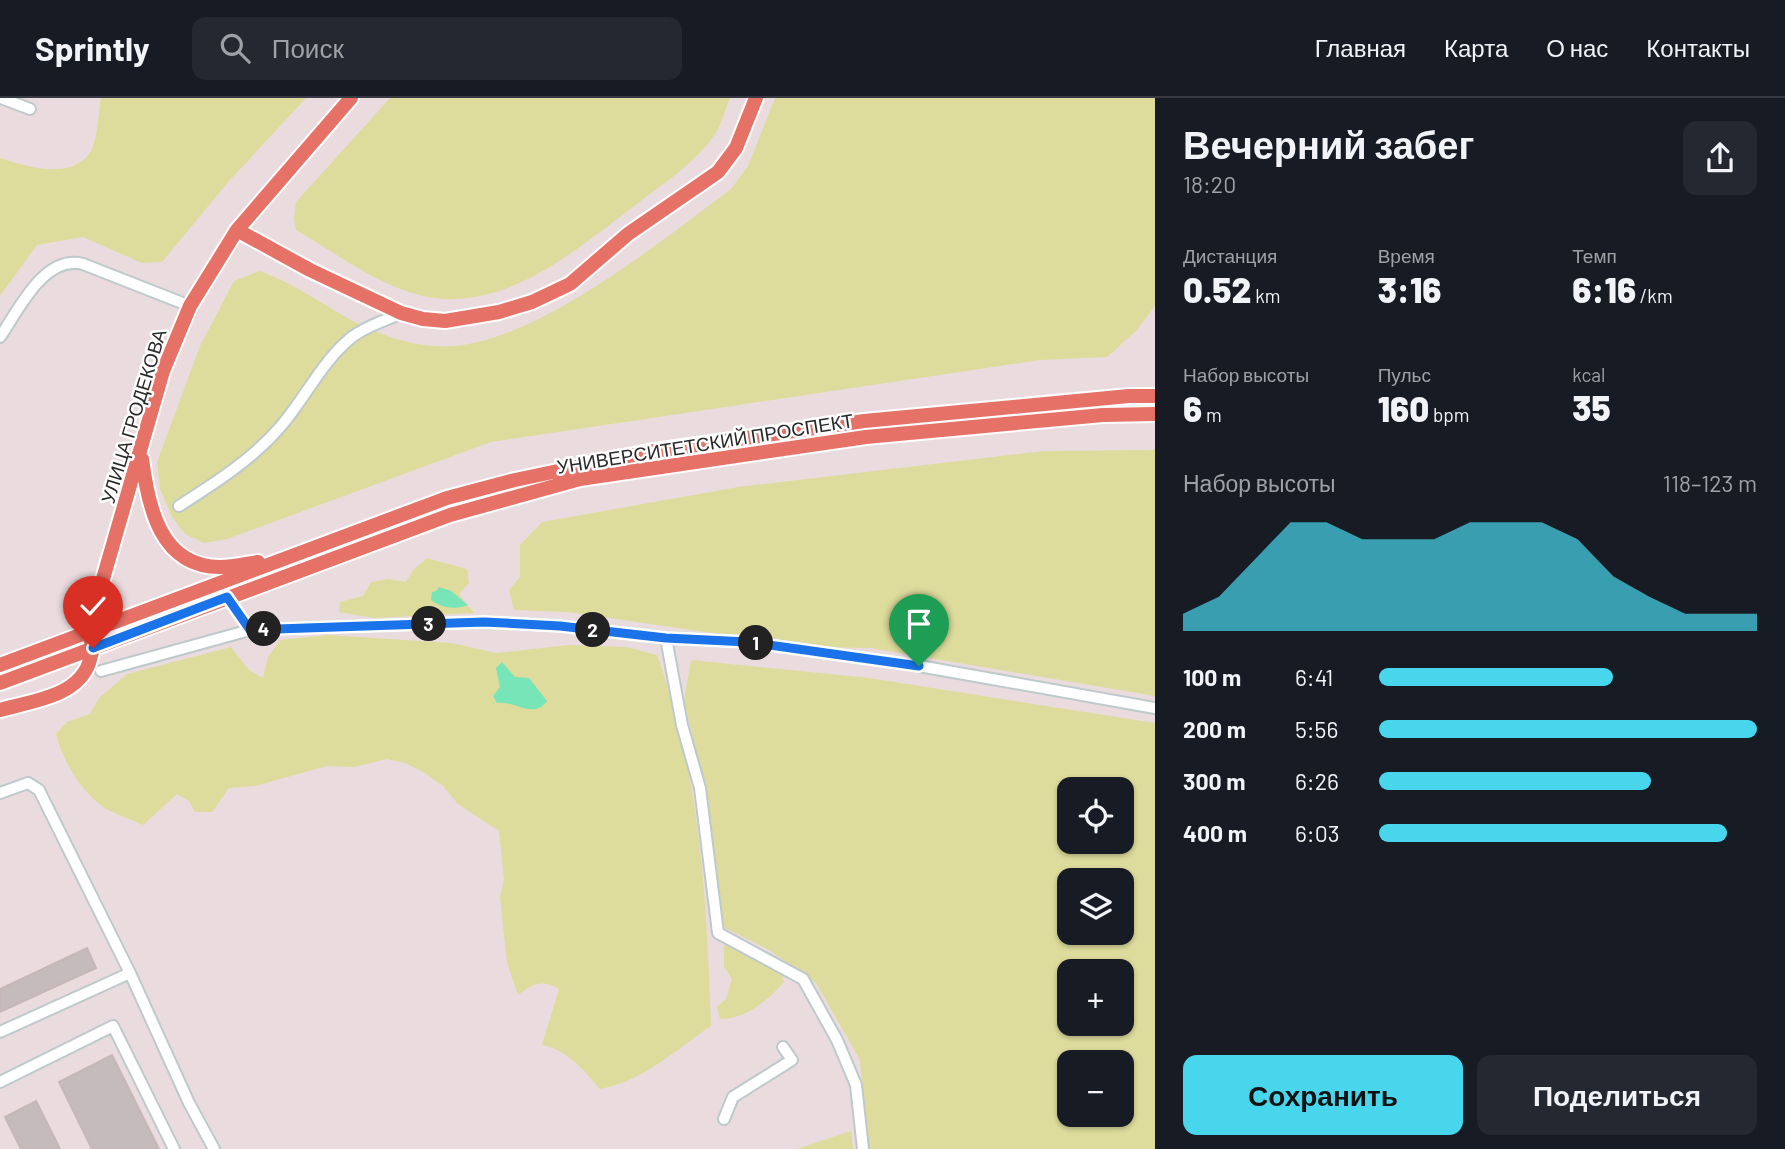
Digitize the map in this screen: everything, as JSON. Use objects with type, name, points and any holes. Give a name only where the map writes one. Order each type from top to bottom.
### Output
[{"type":"main road","name":"УЛИЦА ГРОДЕКОВА","points":[[88,631],[163,371],[190,306],[237,230],[351,98]]},
{"type":"main road","points":[[237,230],[310,270],[401,313],[423,319],[467,318],[532,302],[570,284],[628,234],[718,172],[736,148],[756,98]]},
{"type":"main road","name":"УНИВЕРСИТЕТСКИЙ ПРОСПЕКТ","points":[[0,666],[447,498],[515,480],[648,452],[864,421],[1129,396],[1155,396]]},
{"type":"main road","name":"УНИВЕРСИТЕТСКИЙ ПРОСПЕКТ","points":[[0,683],[450,515],[556,485],[649,467],[866,437],[1103,415],[1155,414]]},
{"type":"main road","points":[[864,421],[866,437]]},
{"type":"main road","points":[[141,450],[146,495],[152,513],[160,533],[179,554],[196,563],[218,567],[283,559]]},
{"type":"main road","points":[[0,710],[69,688],[85,675],[93,648],[88,631]]},
{"type":"lane","points":[[1,98],[30,109]]},
{"type":"lane","points":[[0,337],[39,281],[57,267],[70,262],[83,264],[190,306]]},
{"type":"lane","points":[[179,506],[225,476],[264,443],[282,425],[331,358],[354,336],[401,313]]},
{"type":"lane","points":[[227,597],[250,630]]},
{"type":"lane","points":[[101,671],[250,630],[484,622],[560,626],[666,638],[748,642],[919,666],[1155,708]]},
{"type":"lane","points":[[666,638],[682,725],[700,788],[718,933],[803,979],[837,1040],[856,1085],[863,1149]]},
{"type":"lane","points":[[0,793],[28,783],[39,790],[130,973],[189,1103],[214,1149]]},
{"type":"lane","points":[[0,1032],[130,973]]},
{"type":"lane","points":[[0,1082],[113,1026],[174,1149]]},
{"type":"lane","points":[[724,1119],[733,1097],[792,1060],[783,1047]]},
{"type":"shaded area","points":[[101,98],[306,98],[229,181],[162,262],[142,263],[83,237],[37,245],[0,296],[0,158],[48,169],[61,169],[83,161],[93,146]]},
{"type":"shaded area","points":[[390,98],[730,98],[716,133],[696,157],[593,237],[528,279],[481,296],[456,299],[434,298],[392,286],[296,230],[296,202]]},
{"type":"shaded area","points":[[775,98],[1155,98],[1155,306],[1136,331],[1107,357],[1040,360],[491,442],[227,539],[204,543],[185,534],[172,517],[160,489],[157,462],[200,346],[234,281],[259,271],[289,284],[362,325],[390,337],[420,344],[470,344],[509,332],[549,314],[590,290],[630,264],[731,189],[748,166]]},
{"type":"shaded area","points":[[1155,450],[1155,696],[870,648],[808,647],[568,612],[514,610],[509,590],[520,577],[520,545],[542,522],[738,487],[1044,451]]},
{"type":"shaded area","points":[[427,558],[467,569],[469,583],[459,594],[474,613],[374,618],[339,612],[340,602],[363,596],[371,582],[388,579],[406,582],[413,570]]},
{"type":"shaded area","points":[[439,587],[451,591],[468,605],[454,608],[435,603],[431,600],[432,592]]},
{"type":"shaded area","points":[[328,635],[452,643],[496,653],[569,645],[626,647],[657,655],[672,699],[683,745],[699,838],[711,1026],[645,1072],[600,1089],[567,1056],[542,1045],[559,989],[548,984],[538,984],[518,995],[507,963],[500,897],[504,879],[499,831],[458,804],[443,786],[405,763],[387,759],[354,767],[327,766],[255,786],[229,788],[212,812],[195,812],[189,801],[177,794],[143,825],[113,813],[98,803],[84,789],[67,762],[56,734],[67,722],[90,714],[99,698],[127,674],[231,647],[249,670],[263,678],[268,657],[280,640]]},
{"type":"shaded area","points":[[691,660],[869,678],[1155,723],[1155,1149],[868,1149],[860,1060],[816,983],[769,950],[725,928],[719,909],[705,787],[684,701]]},
{"type":"shaded area","points":[[502,662],[515,677],[529,678],[547,701],[536,709],[497,703],[493,696],[500,687],[496,668]]},
{"type":"shaded area","points":[[734,943],[781,971],[784,982],[755,1008],[739,1016],[720,1019],[717,1007],[726,999],[732,979],[724,967],[724,946]]},
{"type":"shaded area","points":[[851,1131],[853,1149],[797,1149]]},
{"type":"building","points":[[87,948],[96,968],[0,1012],[0,989]]},
{"type":"building","points":[[112,1055],[159,1149],[92,1149],[59,1082]]},
{"type":"building","points":[[36,1101],[60,1149],[21,1149],[5,1117]]},
{"type":"route","points":[[93,648],[227,597],[250,630],[484,622],[560,626],[666,638],[748,642],[919,666]]}]
